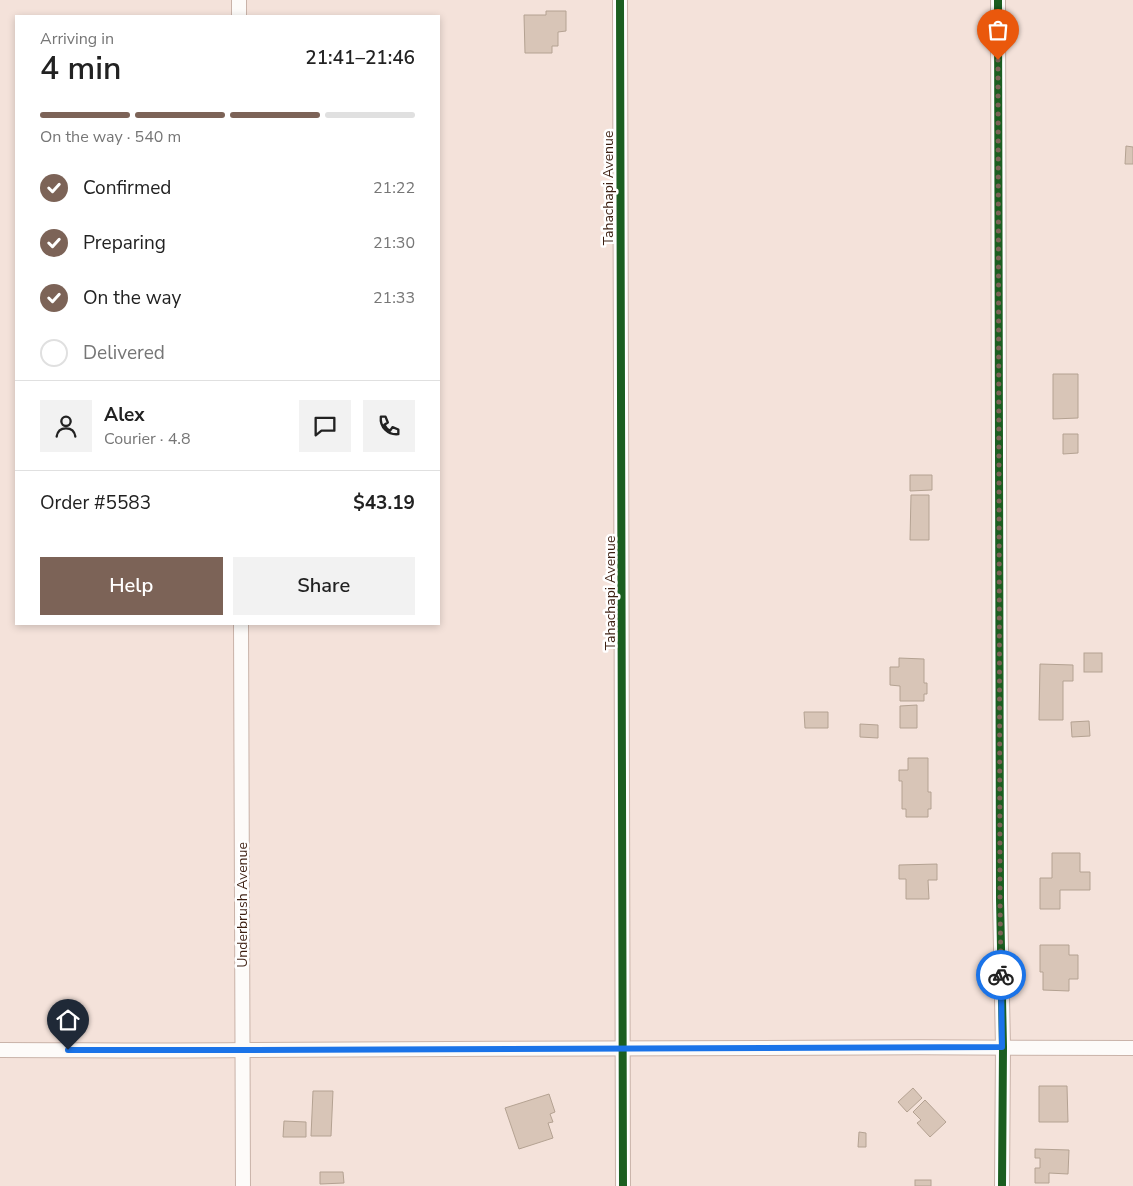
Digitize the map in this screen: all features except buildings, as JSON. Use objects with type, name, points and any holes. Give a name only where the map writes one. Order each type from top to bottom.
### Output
[{"type":"street","points":[[239,0],[240,15]]},
{"type":"street","name":"Tahachapi Avenue","points":[[620,0],[623,1186]]},
{"type":"street","points":[[998,0],[1002,1186]]},
{"type":"street","name":"Underbrush Avenue","points":[[241,625],[243,1186]]},
{"type":"street","points":[[0,1050],[1133,1048]]},
{"type":"cycle path","points":[[620,0],[623,1186]]},
{"type":"cycle path","points":[[998,0],[1002,1186]]},
{"type":"way so far","points":[[998,60],[1001,975]]},
{"type":"route","points":[[68,1050],[1002,1047],[1001,975]]}]
